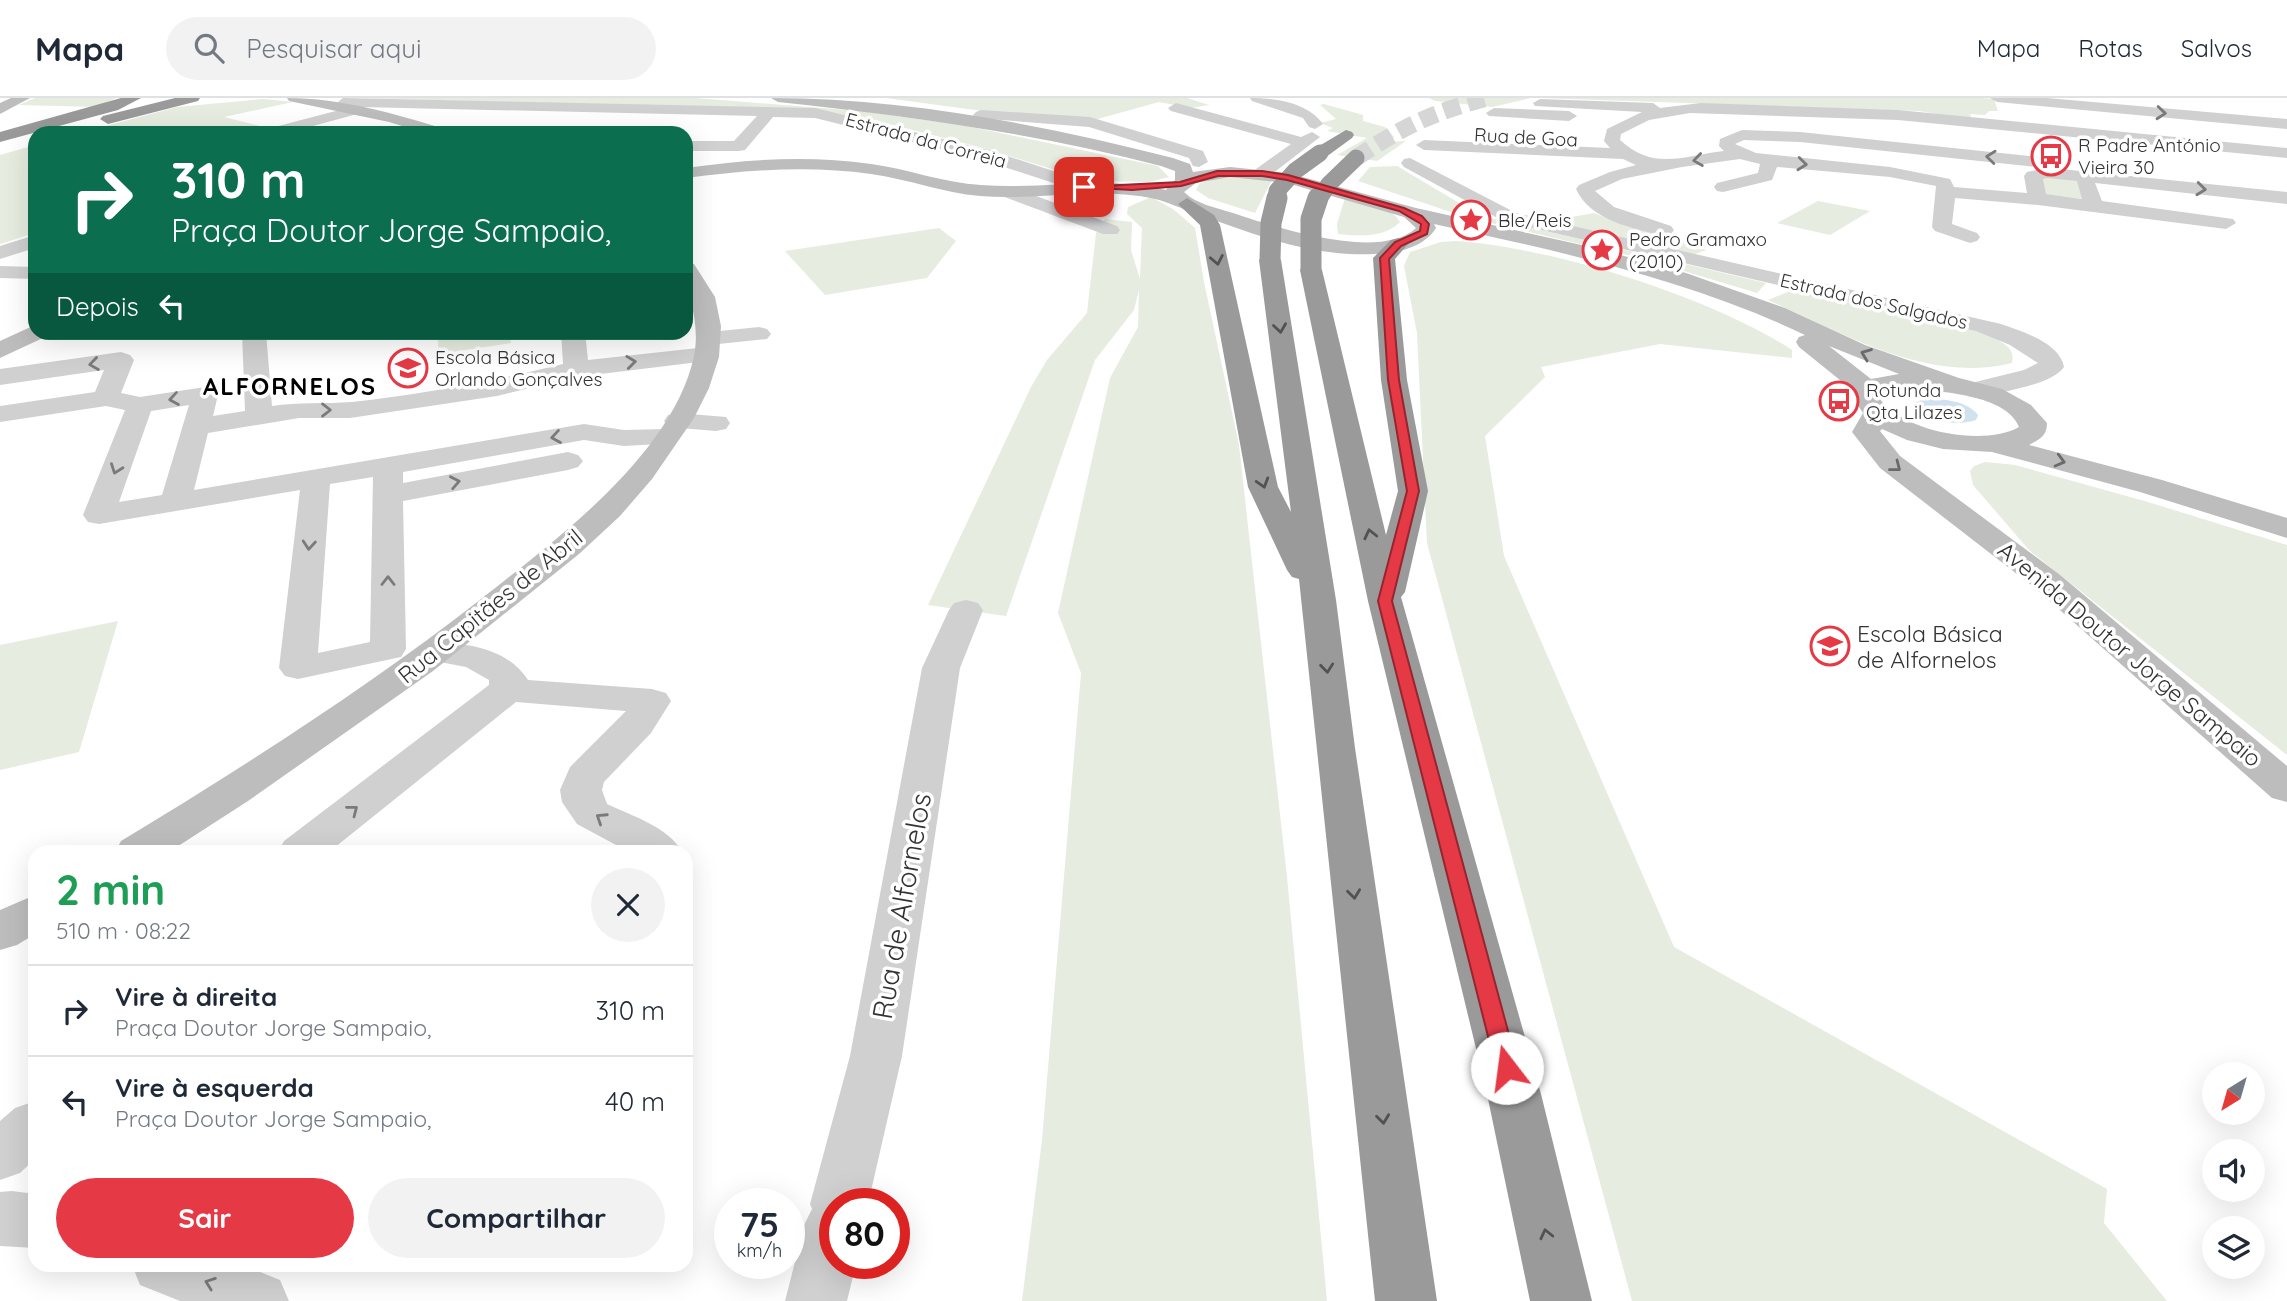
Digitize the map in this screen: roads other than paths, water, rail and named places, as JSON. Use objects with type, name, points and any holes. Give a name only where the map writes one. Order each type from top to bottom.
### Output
[{"type":"highway","points":[[41,126],[113,107],[134,98]]},
{"type":"highway","points":[[85,126],[193,98]]},
{"type":"highway","points":[[1346,135],[1312,129],[1295,171],[1278,191],[1271,223],[1270,260],[1319,600],[1335,748],[1406,1301]]},
{"type":"highway","points":[[0,137],[28,130]]},
{"type":"highway","points":[[0,149],[28,141]]},
{"type":"highway","points":[[1356,158],[1329,181],[1314,204],[1308,230],[1311,270],[1385,601],[1514,1094],[1561,1301]]},
{"type":"highway","points":[[1183,192],[1210,225],[1263,487],[1319,600]]},
{"type":"highway","points":[[1385,601],[1413,491],[1394,380],[1384,258],[1405,242]]},
{"type":"main road","points":[[0,108],[23,98]]},
{"type":"main road","points":[[294,98],[406,115],[446,126]]},
{"type":"main road","points":[[327,98],[421,126]]},
{"type":"main road","points":[[758,98],[950,118],[1119,149],[1184,169],[1183,192]]},
{"type":"main road","points":[[856,98],[981,114],[1099,137],[1199,162],[1306,182],[1411,213],[1595,254],[1678,278],[1777,313],[1856,350],[2005,401],[2029,418],[2179,481],[2287,517]]},
{"type":"main road","points":[[774,104],[807,101]]},
{"type":"main road","points":[[693,172],[770,166],[867,168],[953,187],[1009,192],[1084,187],[1183,192],[1323,245],[1360,248],[1452,235],[1502,241],[1575,257],[1678,287],[1776,322],[1811,345],[1872,402],[1913,432],[1965,443],[1994,444],[2026,438],[2033,431],[2029,418]]},
{"type":"main road","points":[[1183,192],[1217,173],[1255,173]]},
{"type":"main road","points":[[1405,242],[1424,233],[1426,228],[1423,221],[1411,213]]},
{"type":"main road","name":"Rua Capitães de Abril","points":[[148,845],[284,759],[431,655],[604,514],[621,497],[672,429],[698,381],[708,346],[710,318],[696,301]]},
{"type":"main road","points":[[0,351],[28,337]]},
{"type":"main road","points":[[1872,402],[1892,382],[1921,381],[1965,387]]},
{"type":"main road","name":"Avenida Doutor Jorge Sampaio","points":[[1872,402],[1866,432],[1883,456],[2047,581],[2287,788]]},
{"type":"main road","name":"Avenida Doutor Jorge Sampaio","points":[[1965,443],[1944,459],[1940,471],[1944,484],[1971,523]]},
{"type":"main road","points":[[1994,444],[2138,483],[2287,528]]},
{"type":"street","points":[[1257,98],[1312,129]]},
{"type":"street","points":[[1997,98],[2115,104],[2199,117],[2286,126]]},
{"type":"street","points":[[2187,98],[2240,181]]},
{"type":"street","points":[[2043,100],[2056,171]]},
{"type":"street","points":[[1540,103],[1672,110],[1734,108],[1872,114],[2287,153]]},
{"type":"street","name":"Estrada da Correia","points":[[290,126],[350,106],[774,104],[846,118],[984,153],[1084,187]]},
{"type":"street","points":[[693,146],[739,146],[774,104]]},
{"type":"street","points":[[2115,104],[2146,171]]},
{"type":"street","points":[[406,115],[403,111],[434,106]]},
{"type":"street","points":[[2268,107],[2286,126]]},
{"type":"street","points":[[1176,108],[1312,129]]},
{"type":"street","points":[[1494,113],[1635,119],[1672,110],[1742,135],[1800,137],[2084,177],[2146,171],[2240,181],[2287,198]]},
{"type":"street","points":[[1615,134],[1635,119]]},
{"type":"street","points":[[1475,121],[1586,126],[1615,134],[1626,154]]},
{"type":"street","points":[[731,128],[754,128]]},
{"type":"street","points":[[1255,173],[1312,129]]},
{"type":"street","name":"Rua de Goa","points":[[1441,133],[1615,134]]},
{"type":"street","points":[[1742,135],[1726,142],[1727,146],[1741,154],[1769,161],[1930,179],[1944,183],[1946,192],[1942,227],[1970,237]]},
{"type":"street","points":[[1424,145],[1626,154],[1655,167]]},
{"type":"street","points":[[1678,233],[1617,216],[1588,198],[1585,189],[1597,182],[1655,167],[1741,154]]},
{"type":"street","points":[[1723,187],[1766,176],[1769,161]]},
{"type":"street","name":"Estrada dos Salgados","points":[[1410,163],[1510,218],[1718,255],[1983,326],[2011,335],[2033,347],[2050,360],[2051,367]]},
{"type":"street","points":[[2038,199],[2033,176],[2056,171]]},
{"type":"street","points":[[2084,177],[2094,206]]},
{"type":"street","points":[[1009,192],[1110,230]]},
{"type":"street","points":[[1946,192],[2038,199],[2226,223]]},
{"type":"street","points":[[0,253],[28,243]]},
{"type":"street","points":[[0,272],[28,273]]},
{"type":"street","points":[[196,427],[299,410],[350,410],[497,388],[576,369],[708,346],[759,334]]},
{"type":"street","points":[[254,340],[259,416]]},
{"type":"street","points":[[574,340],[576,369]]},
{"type":"street","points":[[0,377],[121,360],[106,398]]},
{"type":"street","points":[[1965,387],[2033,376],[2051,367]]},
{"type":"street","points":[[2029,418],[2051,367]]},
{"type":"street","points":[[0,414],[106,398],[140,404],[205,395],[175,502]]},
{"type":"street","points":[[140,404],[99,515],[316,477],[388,480],[583,458],[624,438],[716,423]]},
{"type":"street","points":[[309,845],[507,690],[509,680],[502,668],[475,657],[388,649],[298,668],[316,477]]},
{"type":"street","points":[[388,480],[388,649]]},
{"type":"street","name":"Rua de Alfornelos","points":[[843,1188],[876,1056],[941,668],[966,610]]},
{"type":"street","points":[[507,690],[652,701],[637,724],[585,777],[581,790],[583,802],[592,814],[650,845]]},
{"type":"street","points":[[0,1155],[28,1131]]},
{"type":"street","points":[[0,1219],[28,1221]]},
{"type":"street","points":[[181,1272],[258,1301]]},
{"type":"street","points":[[816,1301],[821,1279]]},
{"type":"water","points":[[1925,399],[1961,403],[1978,415],[1976,420],[1943,422],[1926,416],[1914,406],[1916,402]]},
{"type":"tunnel","points":[[1356,158],[1418,122],[1487,98]]},
{"type":"place","name":"R Padre António Vieira 30","points":[[2051,156]]},
{"type":"place","name":"Ble/Reis","points":[[1471,220]]},
{"type":"place","name":"Pedro Gramaxo (2010)","points":[[1602,250]]},
{"type":"place","name":"Escola Básica Orlando Gonçalves","points":[[408,368]]},
{"type":"place","name":"Rotunda Qta Lilazes","points":[[1839,401]]},
{"type":"place","name":"Escola Básica de Alfornelos","points":[[1830,646]]},
{"type":"district","name":"ALFORNELOS","points":[[290,386]]}]
